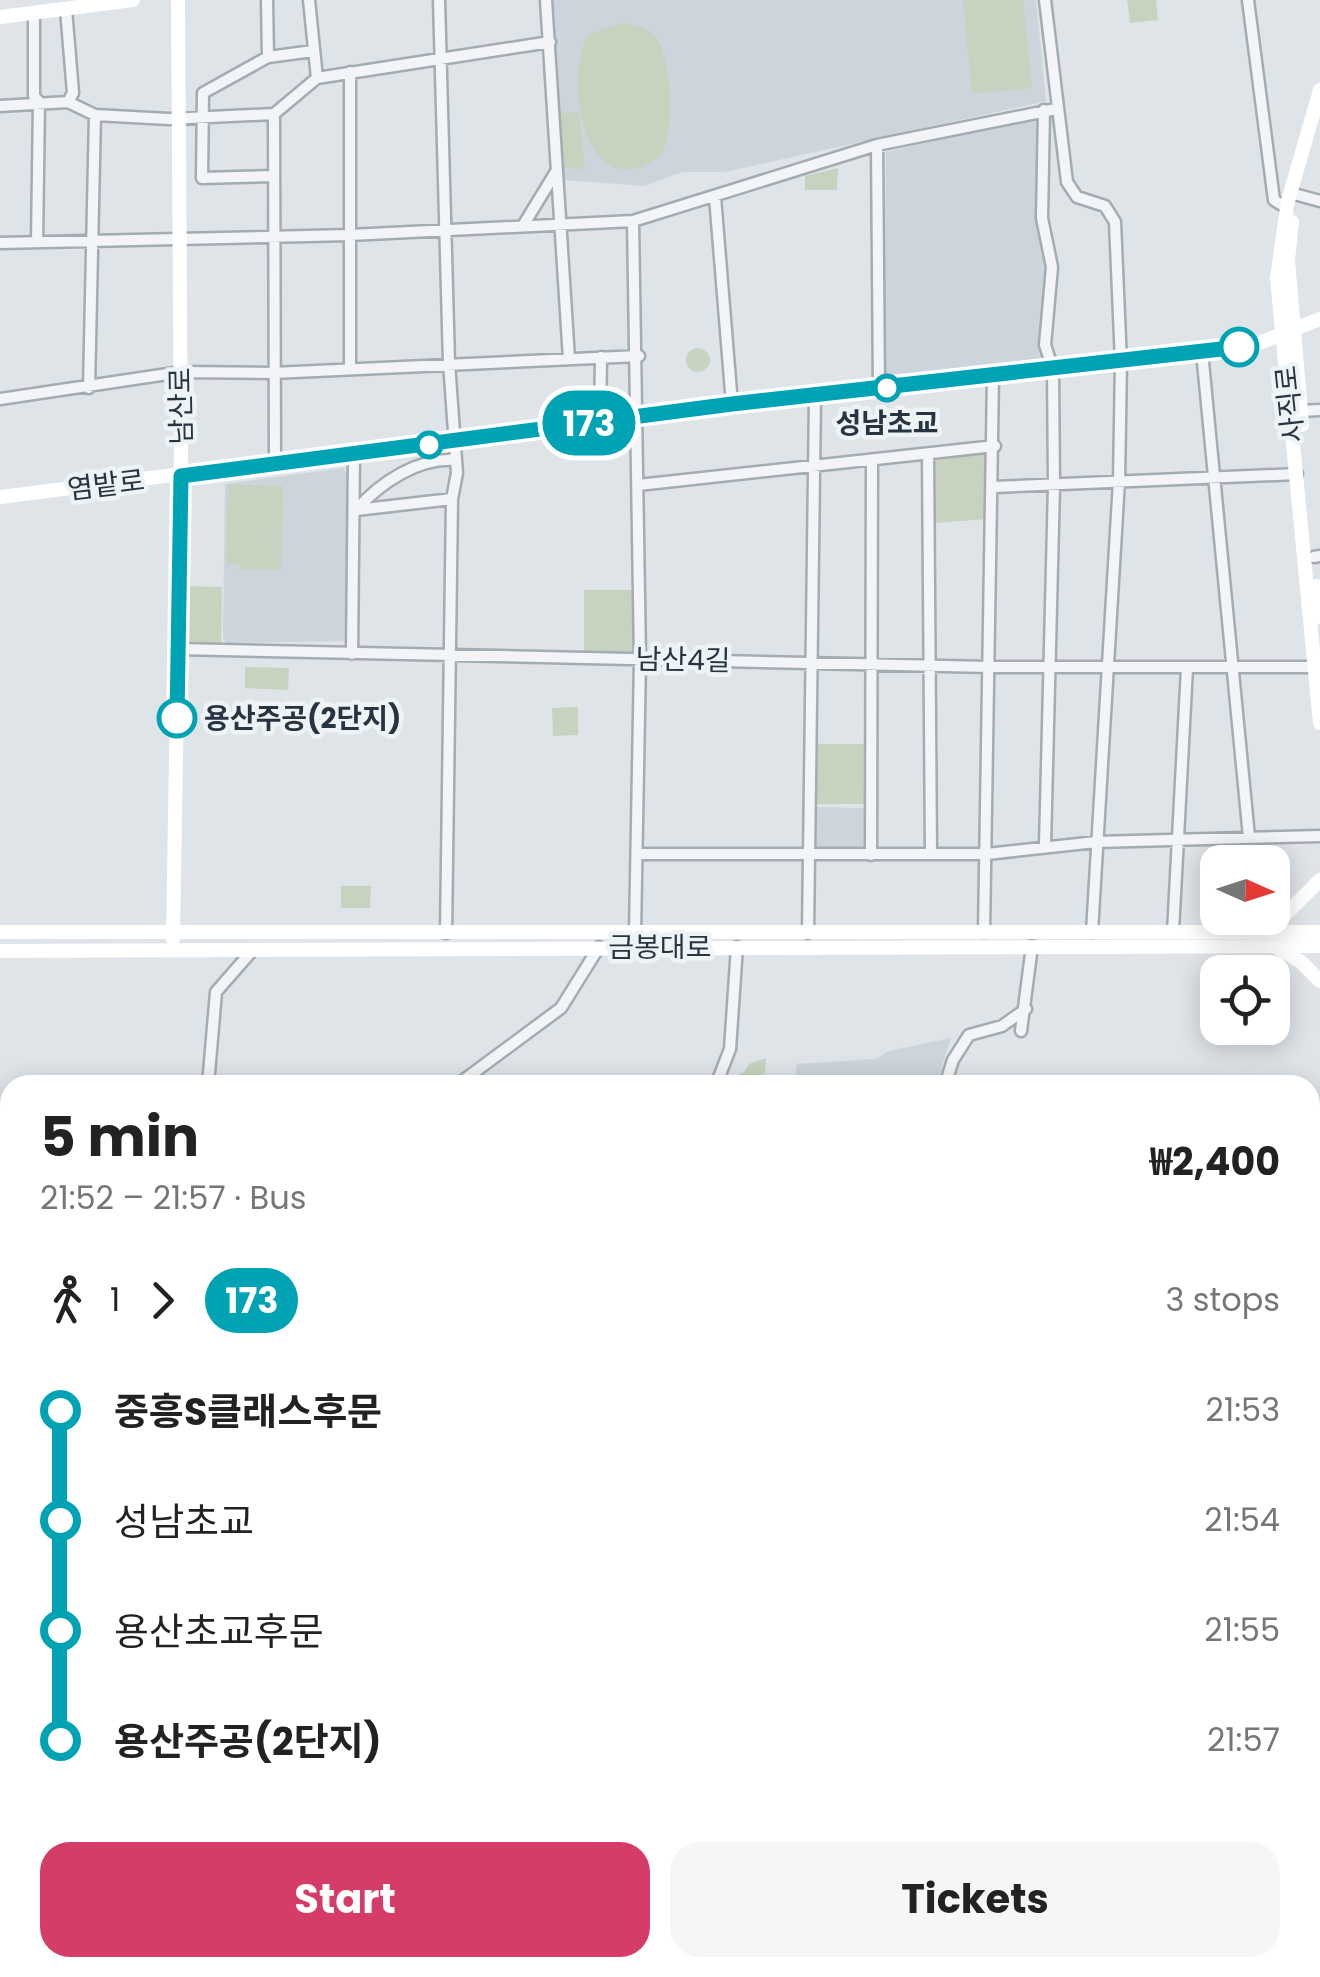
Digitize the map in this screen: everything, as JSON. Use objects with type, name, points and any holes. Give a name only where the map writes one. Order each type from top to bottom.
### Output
[{"type":"street","points":[[0,17],[134,0]]},
{"type":"street","name":"남산로","points":[[173,940],[181,476],[178,0]]},
{"type":"street","points":[[268,0],[268,57]]},
{"type":"street","points":[[309,0],[317,78]]},
{"type":"street","points":[[440,0],[449,364],[456,460],[452,500],[446,932]]},
{"type":"street","points":[[546,0],[569,358]]},
{"type":"street","points":[[1045,0],[1050,109],[1042,218],[1052,267],[1045,345],[1052,369],[1054,486],[1045,846]]},
{"type":"street","points":[[1248,0],[1280,204]]},
{"type":"street","points":[[66,9],[73,93],[68,102]]},
{"type":"street","points":[[34,14],[34,96],[39,102],[37,242]]},
{"type":"street","points":[[0,106],[68,102],[95,115],[178,118],[274,114],[317,78],[550,42]]},
{"type":"street","points":[[273,176],[202,178],[203,93],[268,57],[312,51]]},
{"type":"street","points":[[350,72],[350,369]]},
{"type":"street","name":"사직로","points":[[1320,90],[1280,204],[1277,278],[1300,412],[1320,617]]},
{"type":"street","points":[[0,244],[633,221],[877,145],[1050,109]]},
{"type":"street","points":[[1050,109],[1067,182],[1077,196],[1106,206],[1115,222],[1121,362],[1119,482],[1092,932]]},
{"type":"street","points":[[274,114],[275,464]]},
{"type":"street","points":[[88,388],[95,115]]},
{"type":"street","name":"사직로","points":[[1320,120],[1298,195],[1288,260],[1287,333],[1320,723]]},
{"type":"street","points":[[877,145],[880,388]]},
{"type":"street","points":[[524,224],[557,169]]},
{"type":"street","points":[[1298,195],[1320,201]]},
{"type":"street","points":[[715,197],[732,404]]},
{"type":"street","points":[[633,221],[640,658],[635,933]]},
{"type":"street","name":"염밭로","points":[[0,497],[732,404],[1202,352],[1287,333],[1320,319]]},
{"type":"street","points":[[1202,352],[1211,477],[1249,837]]},
{"type":"street","points":[[0,400],[180,372],[273,373],[638,356]]},
{"type":"street","points":[[600,422],[601,357]]},
{"type":"street","points":[[984,932],[995,446],[993,376]]},
{"type":"street","points":[[808,932],[815,397]]},
{"type":"street","name":"사직로","points":[[1300,412],[1320,410]]},
{"type":"street","points":[[638,485],[995,446]]},
{"type":"street","points":[[352,654],[354,454]]},
{"type":"street","points":[[928,454],[931,854]]},
{"type":"street","points":[[356,510],[380,484],[440,459],[456,460]]},
{"type":"street","points":[[871,855],[872,460]]},
{"type":"street","points":[[994,488],[1297,474]]},
{"type":"street","points":[[356,510],[452,500]]},
{"type":"street","name":"남산4길","points":[[178,649],[989,668],[1318,666]]},
{"type":"street","points":[[1174,932],[1187,668]]},
{"type":"street","points":[[637,854],[987,854],[1096,842],[1320,836]]},
{"type":"street","points":[[1320,880],[1272,939],[1320,981]]},
{"type":"street","name":"금봉대로","points":[[0,932],[256,948],[1032,946],[1272,939],[1320,932]]},
{"type":"street","name":"금봉대로","points":[[0,951],[173,940],[446,932],[1174,932],[1320,946]]},
{"type":"street","points":[[1021,1031],[1032,946]]},
{"type":"street","points":[[471,1075],[561,1008],[599,947]]},
{"type":"street","points":[[720,1075],[730,1048],[737,947]]},
{"type":"street","points":[[209,1075],[216,992],[256,948]]},
{"type":"street","points":[[948,1075],[969,1035],[1002,1026],[1026,1008]]},
{"type":"shaded area","points":[[553,0],[1036,0],[1046,101],[725,172],[682,172],[644,186],[564,180]]},
{"type":"shaded area","points":[[1039,117],[1046,282],[1041,362],[884,380],[886,152]]},
{"type":"shaded area","points":[[343,468],[347,473],[347,641],[227,643],[223,639],[225,484]]},
{"type":"shaded area","points":[[817,807],[867,808],[866,853],[816,852]]},
{"type":"shaded area","points":[[951,1038],[939,1075],[795,1075],[797,1064],[875,1059],[889,1051]]},
{"type":"green space","points":[[963,0],[1023,0],[1032,88],[972,94]]},
{"type":"green space","points":[[1127,0],[1156,0],[1158,20],[1130,23]]},
{"type":"green space","points":[[622,23],[641,27],[657,39],[668,78],[670,113],[666,144],[662,154],[636,168],[614,167],[597,154],[579,105],[581,53],[590,34]]},
{"type":"green space","points":[[559,112],[579,113],[585,169],[562,168]]},
{"type":"green space","points":[[838,168],[837,190],[805,190],[805,176]]},
{"type":"green space","points":[[698,348],[710,360],[698,372],[686,360]]},
{"type":"green space","points":[[987,454],[987,519],[934,523],[933,459]]},
{"type":"green space","points":[[228,484],[283,486],[281,570],[240,569],[239,564],[226,564]]},
{"type":"green space","points":[[189,586],[222,587],[221,645],[188,641]]},
{"type":"green space","points":[[584,590],[633,590],[633,653],[584,654]]},
{"type":"green space","points":[[245,667],[289,668],[288,690],[245,688]]},
{"type":"green space","points":[[578,707],[578,735],[553,736],[552,708]]},
{"type":"green space","points":[[817,744],[866,744],[867,804],[817,804]]},
{"type":"green space","points":[[341,886],[371,886],[370,908],[341,908]]},
{"type":"green space","points":[[766,1058],[765,1073],[739,1075],[749,1064]]},
{"type":"bus line","name":"173","points":[[177,718],[181,476],[732,404],[1239,347]]},
{"type":"place","name":"성남초교","points":[[887,388]]},
{"type":"place","name":"용산주공(2단지)","points":[[177,718]]}]
